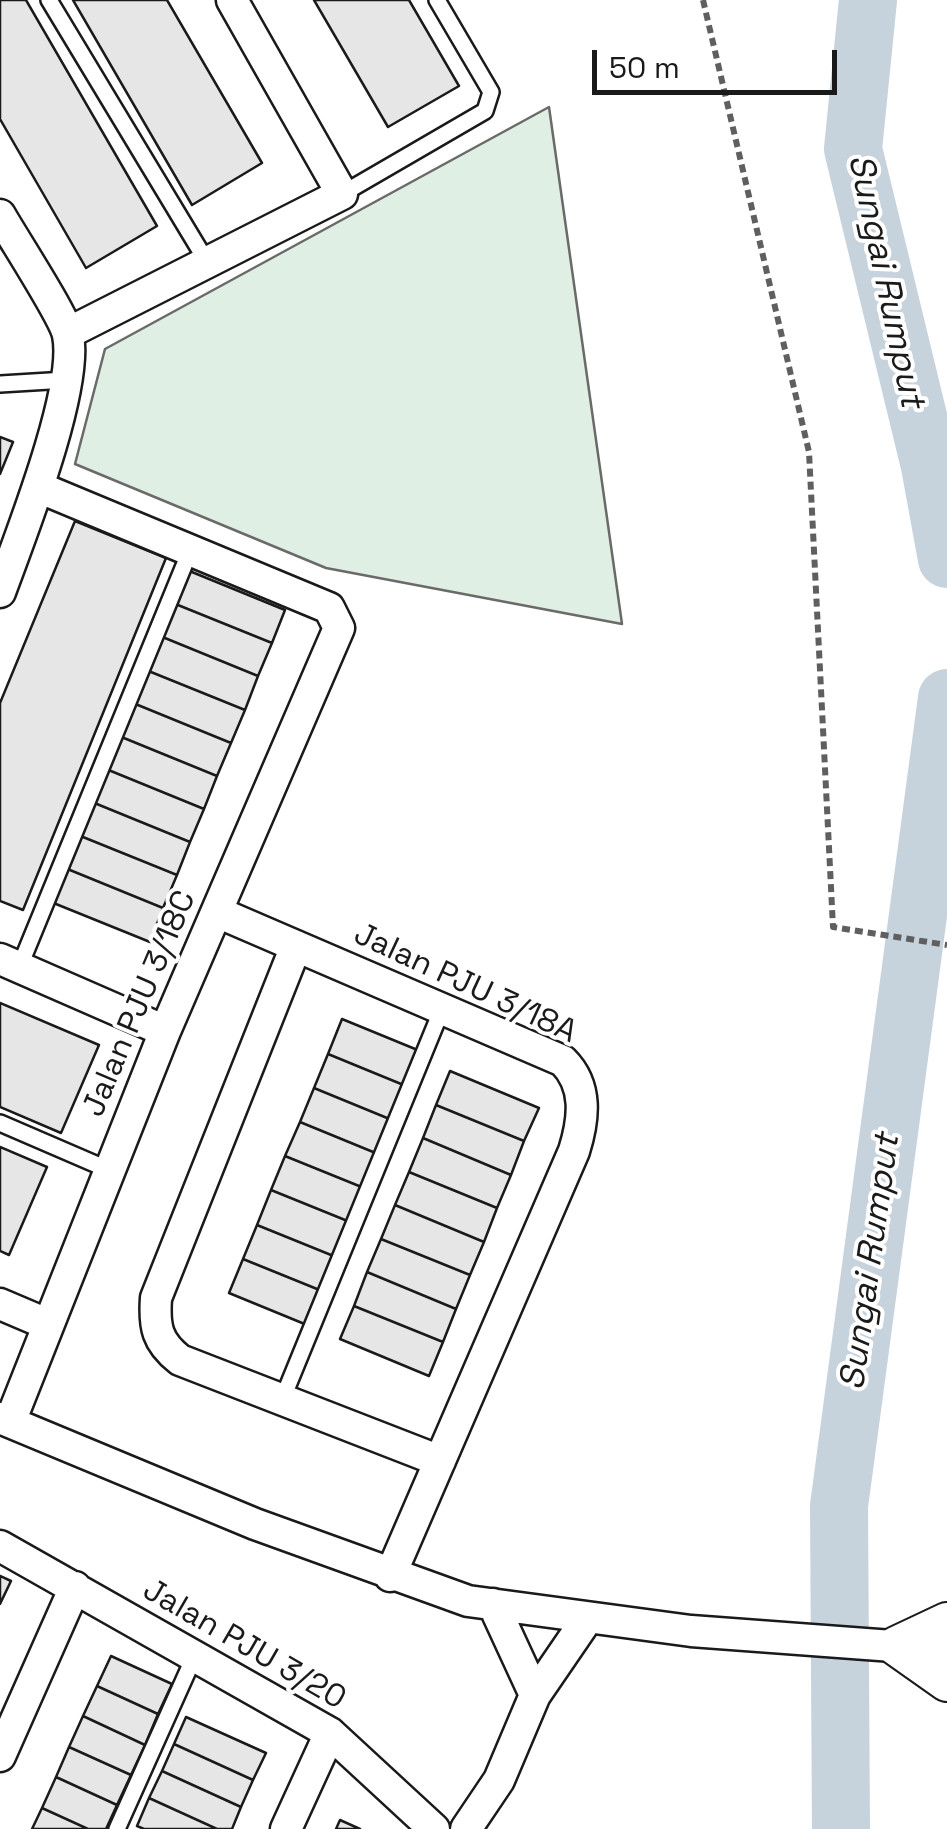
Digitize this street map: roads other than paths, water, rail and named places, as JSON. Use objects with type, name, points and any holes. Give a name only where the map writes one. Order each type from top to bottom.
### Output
[{"type":"street","points":[[68,333],[342,194],[232,0]]},
{"type":"street","points":[[0,215],[68,333],[66,380],[38,488],[0,592]]},
{"type":"street","points":[[38,488],[190,550]]},
{"type":"street","name":"Jalan PJU 3/18C","points":[[5,1420],[165,1031],[339,628],[329,608],[190,550]]},
{"type":"street","name":"Jalan PJU 3/18A","points":[[217,912],[563,1061],[575,1073],[582,1124],[390,1576]]},
{"type":"street","points":[[296,946],[156,1298],[154,1326],[163,1346],[180,1360],[440,1462]]},
{"type":"street","points":[[10,963],[165,1031]]},
{"type":"street","points":[[0,1304],[47,1324]]},
{"type":"street","points":[[5,1420],[390,1576],[493,1604],[587,1620],[691,1631],[947,1650]]},
{"type":"street","name":"Jalan PJU 3/20","points":[[0,1546],[330,1733],[434,1829]]},
{"type":"street","points":[[0,1756],[76,1587]]},
{"type":"street","points":[[493,1604],[535,1695]]},
{"type":"street","points":[[466,1829],[499,1780],[535,1695],[587,1620]]},
{"type":"street","points":[[883,1645],[947,1622]]},
{"type":"street","points":[[883,1645],[947,1682]]},
{"type":"street","points":[[286,1829],[330,1733]]},
{"type":"lane","points":[[49,0],[207,262]]},
{"type":"lane","points":[[342,194],[491,103],[491,92],[436,0]]},
{"type":"lane","points":[[0,384],[66,380]]},
{"type":"lane","points":[[10,963],[190,550]]},
{"type":"lane","points":[[282,1400],[442,1009]]},
{"type":"lane","points":[[0,1123],[109,1170]]},
{"type":"lane","points":[[118,1829],[195,1655]]},
{"type":"waterway","name":"Sungai Rumput","points":[[868,0],[853,149],[930,466],[947,559]]},
{"type":"waterway","name":"Sungai Rumput","points":[[841,1829],[839,1506],[947,698]]}]
